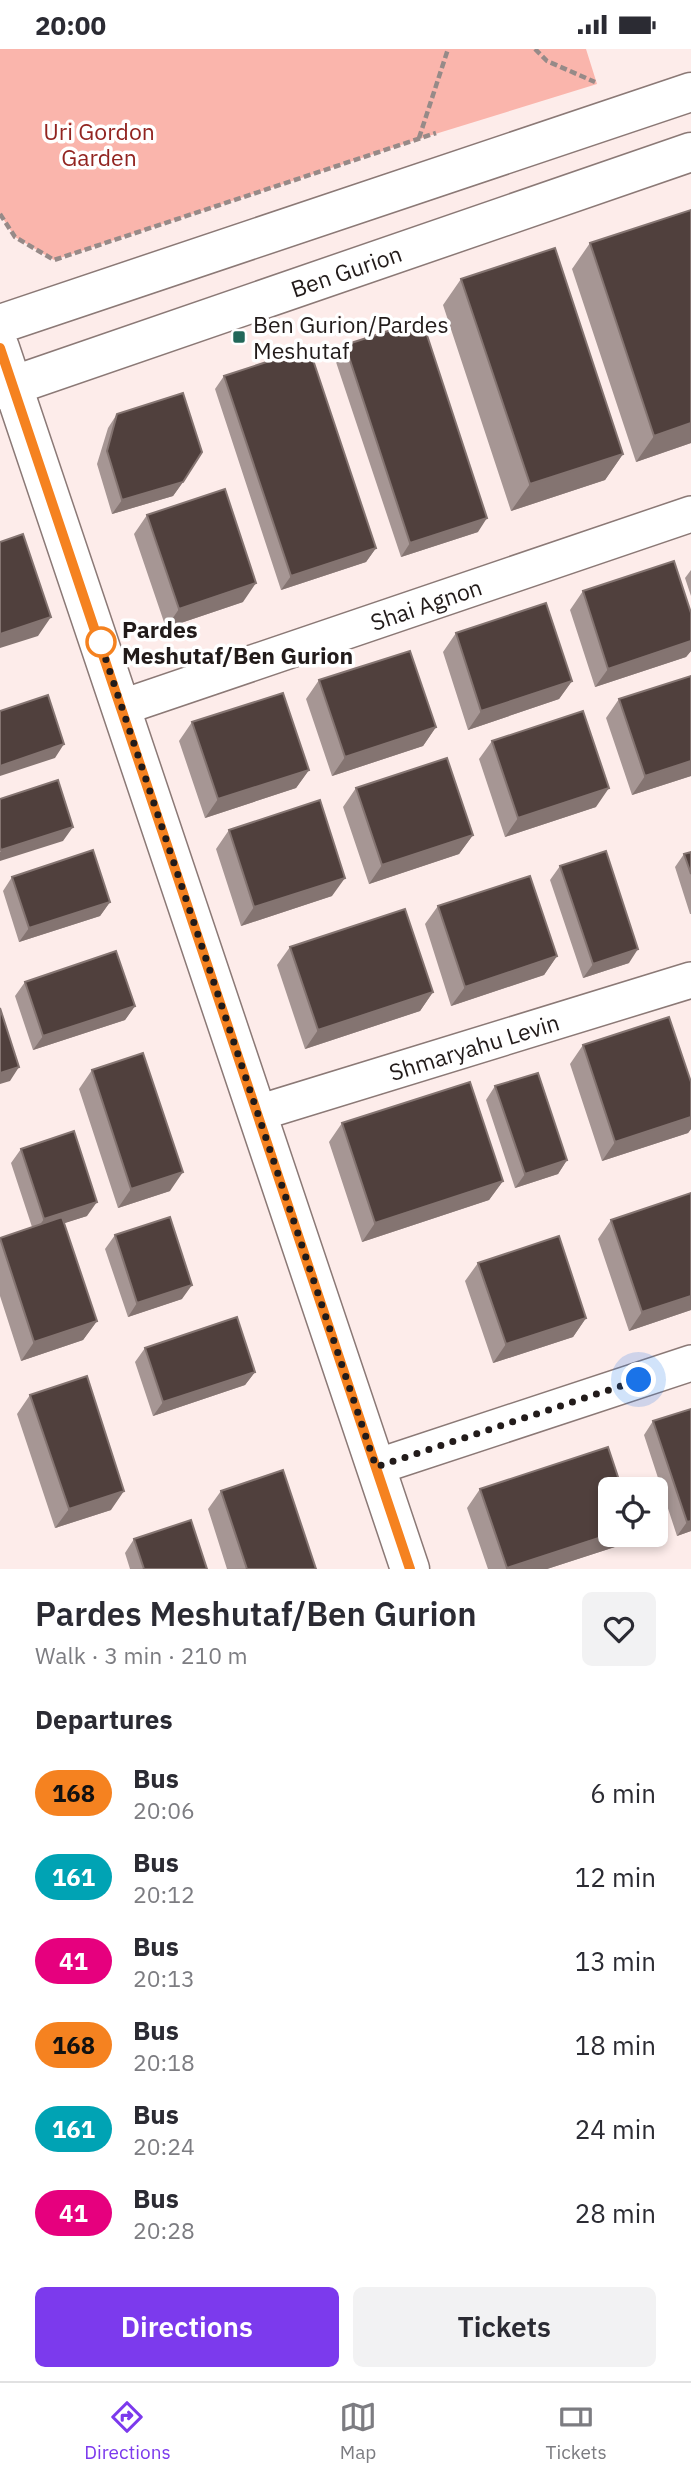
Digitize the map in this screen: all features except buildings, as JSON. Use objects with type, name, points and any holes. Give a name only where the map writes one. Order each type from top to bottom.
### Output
[{"type":"main road","points":[[0,324],[691,92]]},
{"type":"main road","name":"Ben Gurion","points":[[7,388],[691,152]]},
{"type":"main road","points":[[0,348],[7,388],[123,707],[410,1569]]},
{"type":"street","name":"Shai Agnon","points":[[123,707],[691,514]]},
{"type":"street","name":"Shmaryahu Levin","points":[[258,1113],[691,980]]},
{"type":"street","points":[[376,1467],[691,1363]]},
{"type":"path","points":[[419,139],[448,49]]},
{"type":"path","points":[[536,49],[547,61],[597,84],[585,87]]},
{"type":"path","points":[[0,214],[15,237],[54,260],[444,131]]},
{"type":"green space","name":"Uri Gordon Garden","points":[[0,49],[586,49],[597,84],[419,139],[54,260],[15,237],[0,214]]},
{"type":"bus line","name":"168","points":[[0,348],[123,707],[410,1569]]},
{"type":"place","name":"Ben Gurion/Pardes Meshutaf","points":[[239,337]]},
{"type":"place","name":"Pardes Meshutaf/Ben Gurion","points":[[101,642]]},
{"type":"route","points":[[101,642],[97,633],[376,1467],[639,1380]]}]
